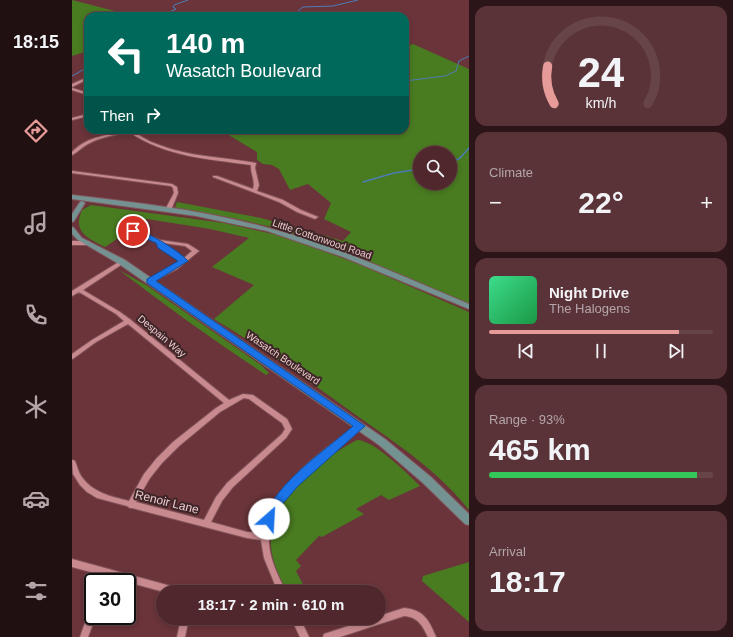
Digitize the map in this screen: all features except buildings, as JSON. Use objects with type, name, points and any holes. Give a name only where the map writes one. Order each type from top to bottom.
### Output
[{"type":"main road","points":[[72,199],[84,201]]},
{"type":"main road","name":"Little Cottonwood Road","points":[[84,201],[115,206],[139,206],[239,222],[305,241],[347,256],[469,307]]},
{"type":"main road","points":[[72,220],[74,213],[84,201]]},
{"type":"main road","name":"Wasatch Boulevard","points":[[72,229],[78,237],[122,262],[360,426],[409,463],[469,522]]},
{"type":"street","points":[[72,88],[84,80]]},
{"type":"street","points":[[72,88],[84,92]]},
{"type":"street","points":[[72,119],[84,116]]},
{"type":"street","points":[[72,154],[88,141],[114,134]]},
{"type":"street","points":[[136,134],[153,144],[177,152],[254,164],[253,168],[257,185],[254,191]]},
{"type":"street","points":[[72,172],[172,185],[175,187],[176,193],[168,210]]},
{"type":"street","points":[[215,177],[281,201],[298,211],[315,217]]},
{"type":"street","points":[[133,231],[159,241],[172,242],[196,250],[195,253],[184,261],[150,281]]},
{"type":"street","points":[[159,241],[161,246],[184,261]]},
{"type":"street","points":[[72,243],[88,243]]},
{"type":"street","points":[[72,294],[122,262]]},
{"type":"street","name":"Despain Way","points":[[79,290],[108,305],[228,403]]},
{"type":"street","points":[[72,357],[97,339],[129,321]]},
{"type":"street","points":[[130,505],[147,476],[176,444],[228,403],[243,396],[254,399],[285,421],[289,429],[284,436],[230,485],[219,499],[206,524]]},
{"type":"street","points":[[279,585],[269,563],[265,538],[269,519],[274,506],[282,495],[310,468],[360,426]]},
{"type":"street","name":"Renoir Lane","points":[[73,467],[85,487],[105,498],[247,535],[265,538]]},
{"type":"street","points":[[72,563],[107,573]]},
{"type":"street","points":[[136,581],[156,586]]},
{"type":"street","points":[[327,637],[404,612],[411,612],[422,618],[432,637]]},
{"type":"street","points":[[84,637],[88,625]]},
{"type":"street","points":[[181,637],[184,625]]},
{"type":"street","points":[[299,625],[305,637]]},
{"type":"green space","points":[[72,0],[118,12],[84,12],[84,52],[72,56]]},
{"type":"green space","points":[[413,44],[469,69],[469,304],[346,252],[280,229],[237,219],[175,208],[177,202],[261,218],[343,241],[351,232],[324,219],[331,203],[308,184],[290,190],[279,169],[272,165],[263,164],[257,160],[257,152],[227,134],[409,134],[409,46]]},
{"type":"green space","points":[[91,205],[224,223],[277,235],[361,265],[469,312],[469,510],[445,483],[404,449],[288,367],[214,319],[254,285],[212,267],[249,238],[210,229],[147,219],[105,247],[93,241],[80,229],[79,218],[82,210]]},
{"type":"green space","points":[[119,270],[146,285],[261,365],[269,373],[266,375],[229,350],[173,311]]},
{"type":"green space","points":[[357,440],[364,441],[381,451],[420,486],[389,500],[381,495],[356,509],[364,514],[322,537],[319,536],[296,560],[301,566],[296,571],[303,585],[284,585],[273,558],[271,546],[272,529],[278,513],[287,497],[299,483],[328,458]]},
{"type":"green space","points":[[469,562],[469,622],[422,581],[423,576]]},
{"type":"waterway","points":[[169,12],[176,9],[173,7],[174,5],[188,0]]},
{"type":"waterway","points":[[297,12],[303,7],[333,6],[358,0]]},
{"type":"waterway","points":[[409,80],[445,76],[456,71],[459,61],[469,56]]},
{"type":"waterway","points":[[72,76],[84,69]]},
{"type":"waterway","points":[[457,160],[469,148]]},
{"type":"waterway","points":[[363,182],[394,173],[413,170]]},
{"type":"route","points":[[133,231],[159,241],[161,246],[184,261],[164,275],[150,281],[360,426],[310,468],[282,495],[274,506],[269,519]]}]
